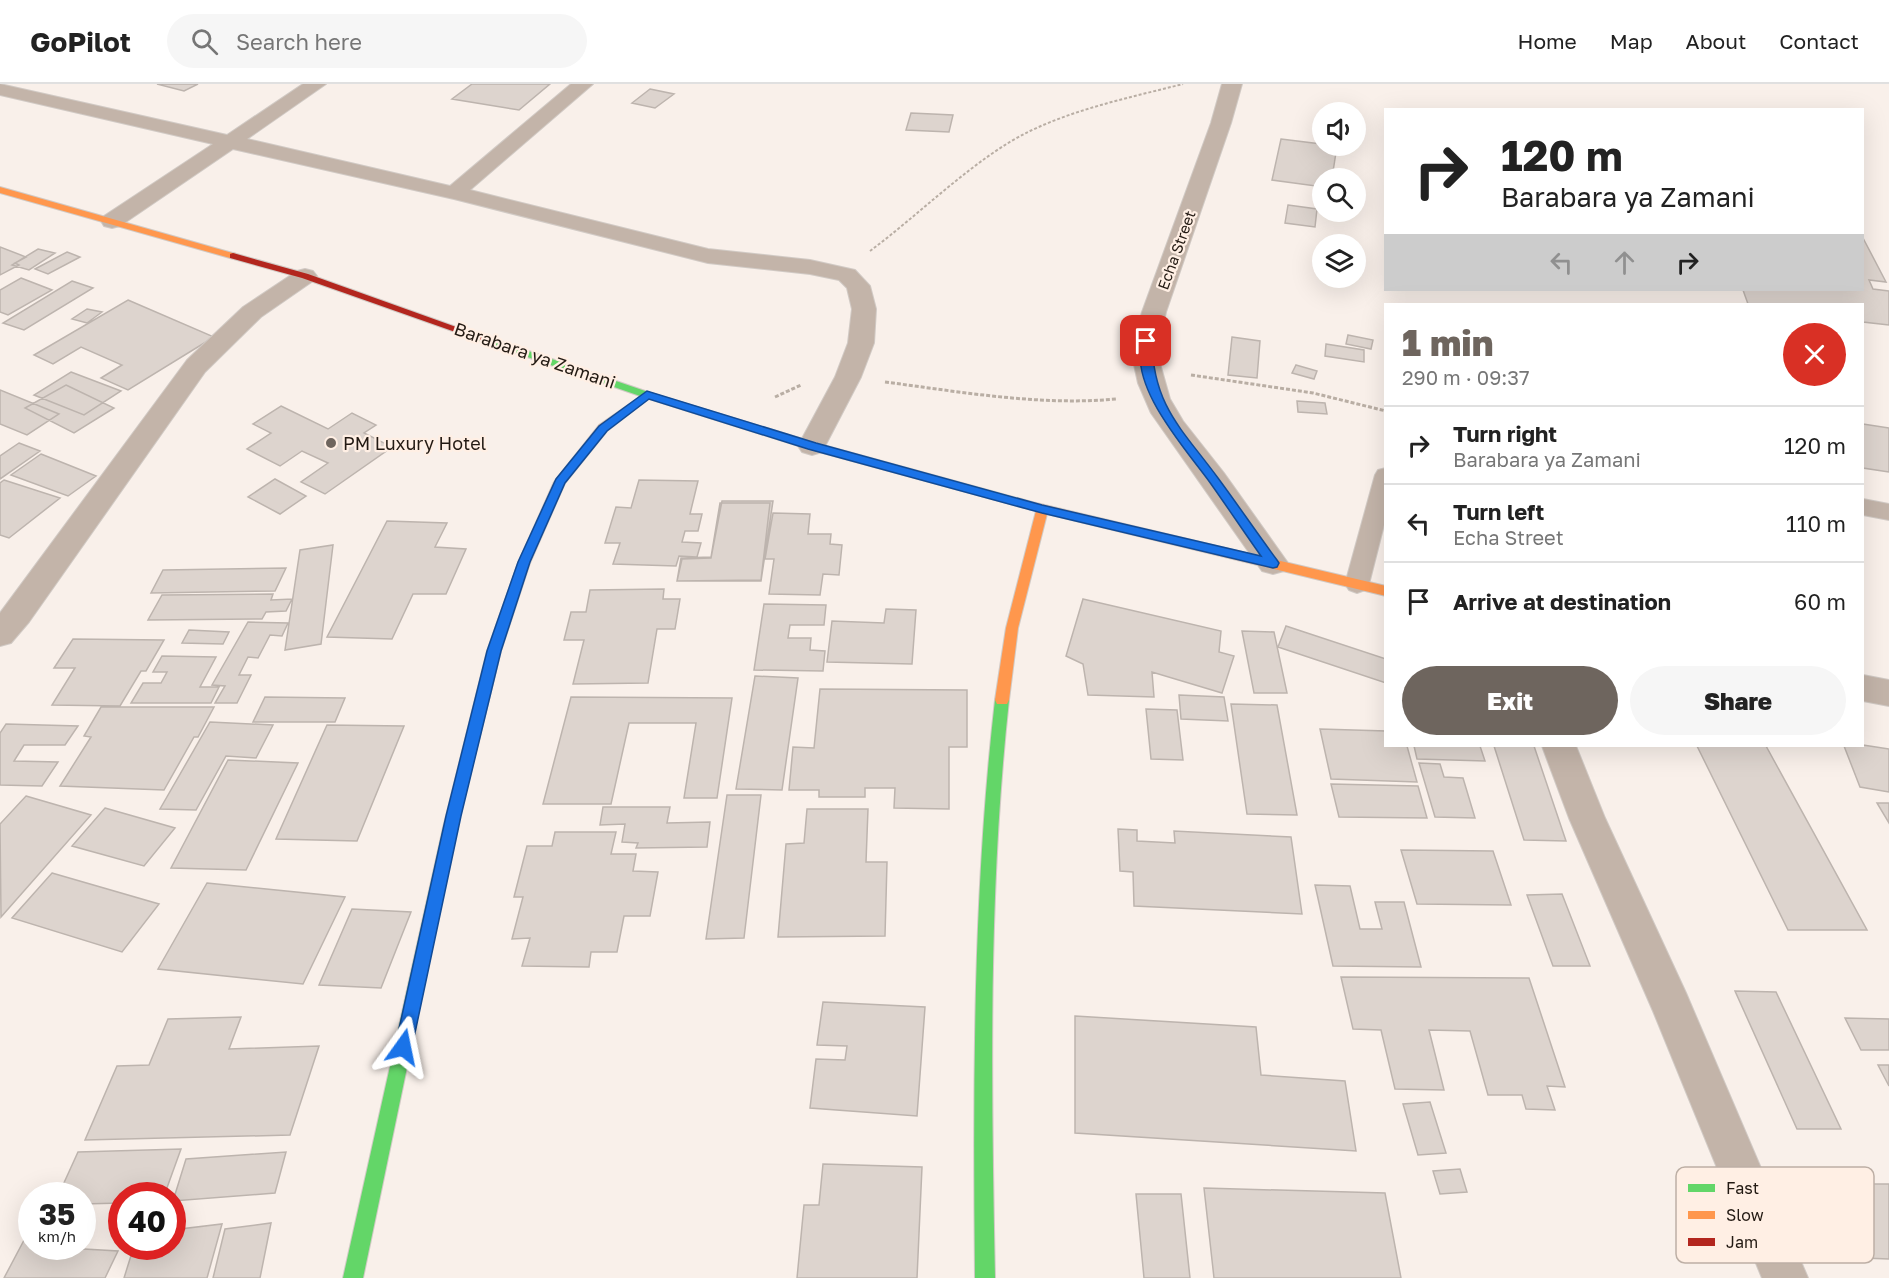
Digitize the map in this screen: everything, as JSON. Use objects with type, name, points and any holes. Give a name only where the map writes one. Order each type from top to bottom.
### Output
[{"type":"street","points":[[112,221],[316,84]]},
{"type":"street","points":[[454,193],[583,84]]},
{"type":"street","name":"Echa Street","points":[[1232,84],[1221,123],[1154,312],[1146,341],[1147,361],[1157,399],[1175,431],[1213,479],[1273,563]]},
{"type":"street","points":[[0,89],[454,193],[708,256],[835,270],[847,275],[858,286],[864,309],[861,343],[848,377],[812,446]]},
{"type":"street","name":"Barabara ya Zamani","points":[[0,190],[305,276],[647,395],[812,446],[1042,509],[1384,591]]},
{"type":"street","points":[[6,618],[196,366],[252,312],[305,276]]},
{"type":"street","points":[[353,1278],[453,816],[494,651],[524,562],[560,482],[603,428],[647,395]]},
{"type":"street","points":[[985,1278],[982,1101],[985,894],[993,770],[1010,643],[1042,509]]},
{"type":"street","points":[[1864,688],[1889,693]]},
{"type":"street","points":[[1559,747],[1587,818],[1672,1007],[1739,1167]]},
{"type":"street","points":[[1779,1263],[1785,1278]]},
{"type":"lane","points":[[1357,584],[1384,483]]},
{"type":"lane","points":[[1864,507],[1889,512]]},
{"type":"path","points":[[835,270],[868,252],[900,229],[1007,143],[1030,131],[1096,107],[1183,84]]},
{"type":"path","points":[[726,420],[812,380],[848,377],[1023,400],[1105,402],[1121,396],[1147,361],[1192,376],[1313,393],[1384,411]]},
{"type":"building","points":[[157,84],[198,84],[184,91]]},
{"type":"building","points":[[472,84],[550,84],[519,110],[452,99]]},
{"type":"building","points":[[650,89],[674,94],[655,108],[632,103]]},
{"type":"building","points":[[911,113],[953,115],[949,132],[906,130]]},
{"type":"building","points":[[1281,139],[1312,143],[1312,156],[1335,156],[1334,168],[1312,168],[1312,185],[1272,180]]},
{"type":"building","points":[[1288,205],[1312,208],[1312,222],[1316,222],[1315,227],[1285,223]]},
{"type":"building","points":[[1864,240],[1886,282],[1869,280],[1873,289],[1889,291],[1889,325],[1864,322],[1864,303],[1748,303],[1743,291],[1864,291]]},
{"type":"building","points":[[0,247],[26,257],[15,263],[19,265],[0,275]]},
{"type":"building","points":[[38,249],[55,253],[29,270],[12,265]]},
{"type":"building","points":[[67,252],[80,257],[48,274],[35,269]]},
{"type":"building","points":[[21,278],[52,290],[8,315],[0,312],[0,290]]},
{"type":"building","points":[[72,281],[93,288],[24,330],[3,323]]},
{"type":"building","points":[[128,300],[214,337],[128,390],[101,378],[122,365],[81,347],[53,364],[34,355]]},
{"type":"building","points":[[87,309],[102,312],[87,323],[72,319]]},
{"type":"building","points":[[1348,335],[1373,340],[1371,349],[1346,344]]},
{"type":"building","points":[[1232,337],[1260,341],[1257,378],[1228,375]]},
{"type":"building","points":[[1326,344],[1364,350],[1364,362],[1325,356]]},
{"type":"building","points":[[1296,365],[1317,371],[1314,379],[1292,373]]},
{"type":"building","points":[[71,372],[121,391],[84,415],[34,395]]},
{"type":"building","points":[[66,385],[114,408],[74,433],[25,408]]},
{"type":"building","points":[[0,390],[59,414],[27,435],[0,424]]},
{"type":"building","points":[[1297,401],[1325,403],[1327,414],[1298,412]]},
{"type":"building","points":[[281,406],[328,429],[352,413],[376,425],[364,433],[392,447],[325,494],[301,482],[328,463],[302,451],[280,466],[247,449],[271,433],[253,424]]},
{"type":"building","points":[[1864,424],[1889,428],[1889,472],[1864,468]]},
{"type":"building","points":[[19,443],[40,451],[0,479],[0,456]]},
{"type":"building","points":[[41,454],[96,476],[68,496],[11,475]]},
{"type":"building","points":[[275,479],[306,496],[280,514],[248,497]]},
{"type":"building","points":[[4,480],[60,498],[9,538],[0,535],[0,483]]},
{"type":"building","points":[[639,480],[698,481],[690,514],[702,514],[698,531],[685,531],[682,542],[701,543],[697,557],[679,556],[676,566],[613,564],[620,543],[605,543],[616,507],[631,508]]},
{"type":"building","points":[[722,501],[773,501],[761,581],[677,581],[682,559],[711,558]]},
{"type":"building","points":[[720,503],[770,503],[761,580],[677,581],[681,558],[711,557]]},
{"type":"building","points":[[773,513],[810,514],[808,534],[831,534],[830,544],[842,545],[839,575],[823,574],[820,595],[769,594],[774,559],[765,559]]},
{"type":"building","points":[[387,521],[447,523],[435,547],[466,549],[446,594],[413,594],[392,639],[327,637]]},
{"type":"building","points":[[333,545],[321,644],[285,650],[300,550]]},
{"type":"building","points":[[286,568],[275,591],[151,593],[163,570]]},
{"type":"building","points":[[664,589],[663,599],[680,599],[675,629],[657,629],[648,683],[573,684],[584,640],[564,640],[571,612],[586,612],[590,590]]},
{"type":"building","points":[[273,594],[271,600],[292,599],[286,611],[266,612],[262,619],[148,620],[162,595]]},
{"type":"building","points":[[1083,599],[1221,631],[1219,652],[1234,656],[1222,693],[1152,672],[1154,697],[1088,695],[1083,664],[1066,656]]},
{"type":"building","points":[[764,604],[826,605],[824,625],[790,625],[788,638],[811,638],[810,650],[825,651],[823,671],[754,670]]},
{"type":"building","points":[[886,609],[916,610],[912,664],[827,662],[832,621],[884,623]]},
{"type":"building","points":[[248,622],[288,623],[282,636],[270,635],[258,658],[248,657],[239,675],[251,675],[237,703],[215,703],[225,686],[212,685]]},
{"type":"building","points":[[1286,626],[1384,658],[1384,682],[1278,647]]},
{"type":"building","points":[[189,630],[229,632],[223,644],[182,643]]},
{"type":"building","points":[[1242,631],[1274,632],[1287,693],[1254,693]]},
{"type":"building","points":[[73,639],[164,640],[146,671],[141,671],[120,706],[52,705],[75,668],[54,668]]},
{"type":"building","points":[[162,656],[216,657],[200,687],[219,687],[211,703],[131,703],[143,683],[161,683],[167,672],[153,672]]},
{"type":"building","points":[[755,676],[798,678],[782,790],[736,789]]},
{"type":"building","points":[[820,689],[967,690],[967,747],[949,747],[949,809],[894,808],[895,788],[865,788],[865,797],[819,797],[819,790],[789,790],[793,747],[814,748]]},
{"type":"building","points":[[1179,695],[1224,697],[1228,721],[1181,719]]},
{"type":"building","points":[[265,697],[345,698],[335,722],[253,722]]},
{"type":"building","points":[[571,697],[732,698],[717,798],[684,798],[696,723],[629,723],[611,804],[543,804]]},
{"type":"building","points":[[1231,704],[1277,705],[1297,815],[1247,814]]},
{"type":"building","points":[[101,707],[214,707],[164,790],[60,786],[91,737],[84,736]]},
{"type":"building","points":[[1146,709],[1177,710],[1183,760],[1151,759]]},
{"type":"building","points":[[210,722],[273,725],[256,758],[226,756],[196,810],[160,809]]},
{"type":"building","points":[[6,724],[78,726],[65,745],[24,745],[14,761],[58,762],[42,786],[0,785],[0,733]]},
{"type":"building","points":[[327,725],[404,726],[357,841],[276,839]]},
{"type":"building","points":[[1320,729],[1384,731],[1384,747],[1407,747],[1417,782],[1331,779]]},
{"type":"building","points":[[1864,745],[1889,749],[1889,792],[1860,787],[1844,747],[1864,747]]},
{"type":"building","points":[[1414,747],[1480,747],[1485,761],[1417,759]]},
{"type":"building","points":[[1494,747],[1534,747],[1566,841],[1524,840]]},
{"type":"building","points":[[1697,747],[1767,747],[1867,930],[1788,930]]},
{"type":"building","points":[[228,760],[298,763],[246,870],[171,868]]},
{"type":"building","points":[[1419,763],[1440,764],[1444,777],[1463,778],[1475,818],[1435,817]]},
{"type":"building","points":[[1331,784],[1418,786],[1427,818],[1339,817]]},
{"type":"building","points":[[727,795],[761,795],[744,938],[706,939]]},
{"type":"building","points":[[26,796],[91,815],[1,917],[0,824]]},
{"type":"building","points":[[1877,803],[1889,803],[1889,823]]},
{"type":"building","points":[[603,807],[670,807],[667,823],[710,822],[707,847],[636,848],[638,843],[622,842],[625,824],[600,825]]},
{"type":"building","points":[[105,808],[175,828],[144,866],[72,846]]},
{"type":"building","points":[[807,809],[868,809],[866,862],[887,862],[885,936],[778,937],[786,844],[804,843]]},
{"type":"building","points":[[1118,829],[1137,830],[1137,841],[1175,843],[1174,831],[1291,837],[1302,914],[1134,906],[1133,872],[1120,871]]},
{"type":"building","points":[[555,832],[616,832],[611,854],[636,854],[633,871],[658,872],[650,916],[624,916],[617,952],[591,952],[589,967],[522,966],[530,938],[512,939],[523,897],[514,897],[527,846],[552,846]]},
{"type":"building","points":[[1401,850],[1493,851],[1511,905],[1417,904]]},
{"type":"building","points":[[52,873],[159,904],[122,952],[12,918]]},
{"type":"building","points":[[207,883],[345,897],[303,984],[158,969]]},
{"type":"building","points":[[1315,885],[1350,886],[1360,929],[1382,929],[1375,902],[1404,902],[1421,967],[1333,966]]},
{"type":"building","points":[[1562,894],[1590,966],[1553,966],[1527,895]]},
{"type":"building","points":[[352,909],[411,912],[381,988],[319,985]]},
{"type":"building","points":[[1341,977],[1529,978],[1565,1087],[1547,1086],[1555,1110],[1526,1109],[1522,1095],[1488,1095],[1470,1031],[1429,1030],[1444,1090],[1395,1089],[1381,1030],[1353,1029]]},
{"type":"building","points":[[1735,991],[1776,992],[1841,1129],[1797,1129]]},
{"type":"building","points":[[823,1002],[925,1007],[917,1116],[810,1108],[816,1059],[845,1060],[847,1046],[817,1045]]},
{"type":"building","points":[[1075,1016],[1256,1027],[1261,1075],[1345,1081],[1356,1151],[1075,1133]]},
{"type":"building","points":[[241,1017],[229,1049],[319,1046],[290,1135],[85,1140],[117,1066],[149,1065],[168,1019]]},
{"type":"building","points":[[1845,1018],[1889,1019],[1889,1050],[1861,1050]]},
{"type":"building","points":[[1878,1065],[1889,1065],[1889,1086]]},
{"type":"building","points":[[1430,1102],[1446,1153],[1418,1155],[1403,1104]]},
{"type":"building","points":[[181,1149],[169,1182],[108,1182],[108,1203],[96,1204],[96,1182],[64,1182],[78,1152]]},
{"type":"building","points":[[286,1152],[275,1193],[186,1200],[186,1182],[179,1182],[186,1159]]},
{"type":"building","points":[[823,1164],[922,1167],[917,1278],[797,1278],[804,1205],[819,1205]]},
{"type":"building","points":[[1460,1169],[1467,1192],[1440,1194],[1433,1171]]},
{"type":"building","points":[[1874,1184],[1889,1184],[1889,1259],[1874,1258]]},
{"type":"building","points":[[1204,1188],[1385,1193],[1401,1278],[1214,1278]]},
{"type":"building","points":[[1136,1194],[1181,1194],[1190,1278],[1144,1278]]},
{"type":"building","points":[[271,1223],[260,1278],[213,1278],[225,1229]]},
{"type":"building","points":[[222,1224],[207,1278],[124,1278],[130,1260],[186,1260],[186,1228]]},
{"type":"building","points":[[96,1250],[108,1250],[108,1260],[114,1260],[105,1278],[4,1278],[18,1252],[18,1260],[96,1260]]},
{"type":"traffic: fast","points":[[482,338],[647,395],[812,446],[1032,506]]},
{"type":"traffic: fast","points":[[985,1278],[982,1061],[985,916],[988,844],[1002,700]]},
{"type":"traffic: fast","points":[[353,1278],[450,828]]},
{"type":"traffic: slow","points":[[0,190],[233,256]]},
{"type":"traffic: slow","points":[[450,828],[494,651],[524,563],[560,482],[603,428],[647,395]]},
{"type":"traffic: slow","points":[[1032,506],[1384,591]]},
{"type":"traffic: slow","points":[[1002,700],[1012,628],[1042,509]]},
{"type":"traffic: jam","points":[[233,256],[305,276],[482,338]]},
{"type":"place","name":"PM Luxury Hotel","points":[[331,443]]},
{"type":"route","points":[[403,1047],[453,816],[494,651],[524,562],[560,482],[603,428],[647,395],[812,446],[1042,509],[1273,563],[1213,479],[1175,431],[1157,399],[1147,367],[1146,341]]}]
